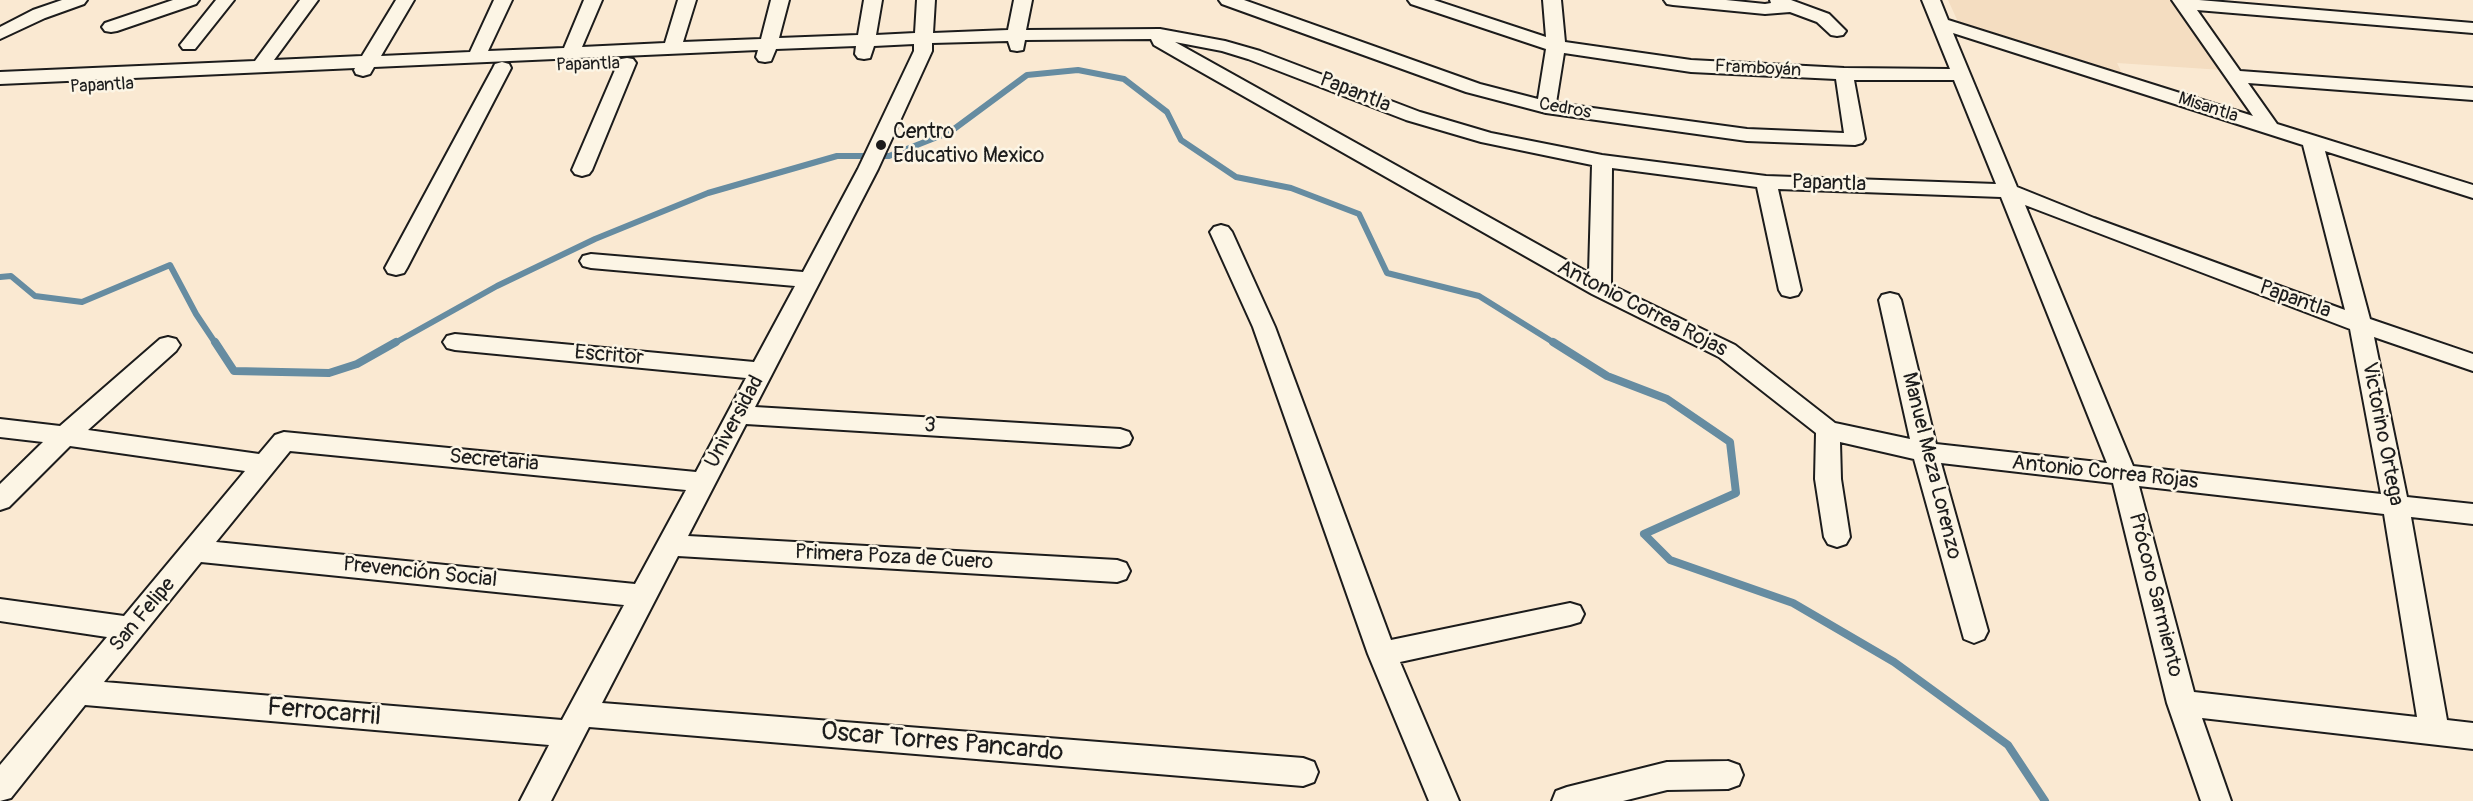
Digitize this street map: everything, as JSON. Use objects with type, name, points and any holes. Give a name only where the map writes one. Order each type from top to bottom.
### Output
[{"type":"street","points":[[0,34],[39,14],[78,0]]},
{"type":"street","points":[[111,27],[190,0]]},
{"type":"street","points":[[189,45],[225,0]]},
{"type":"street","points":[[261,66],[309,0]]},
{"type":"street","points":[[365,67],[405,0]]},
{"type":"street","points":[[477,56],[503,0]]},
{"type":"street","points":[[571,52],[593,0]]},
{"type":"street","points":[[673,47],[687,0]]},
{"type":"street","points":[[766,50],[780,0]]},
{"type":"street","points":[[865,47],[873,0]]},
{"type":"street","points":[[924,45],[926,0]]},
{"type":"street","points":[[1016,41],[1023,0]]},
{"type":"street","name":"Cedros","points":[[1228,0],[1473,88],[1546,107],[1747,135],[1855,139],[1844,74]]},
{"type":"street","name":"Framboyán","points":[[1417,0],[1556,46],[1691,66],[1844,74],[1962,75]]},
{"type":"street","points":[[1546,107],[1556,46],[1552,0]]},
{"type":"street","points":[[1673,0],[1765,9],[1794,6]]},
{"type":"street","points":[[1776,0],[1823,18],[1837,31]]},
{"type":"street","name":"Prócoro Sarmiento","points":[[1931,0],[1943,24],[2008,191],[2124,475],[2182,703],[2216,801]]},
{"type":"street","points":[[2182,2],[2473,28]]},
{"type":"street","points":[[2182,2],[2270,127]]},
{"type":"street","name":"Misantla","points":[[1943,24],[2473,192]]},
{"type":"street","name":"Papantla","points":[[0,90],[365,67],[477,56],[673,47],[766,50],[1165,37],[1225,46],[1301,71],[1413,116],[1488,138],[1602,161],[1766,182],[2008,191],[2087,223],[2360,324],[2473,363]]},
{"type":"street","name":"Antonio Correa Rojas","points":[[1165,37],[1192,60],[1600,289],[1727,351],[1828,430],[1925,452],[2473,514]]},
{"type":"street","name":"Universidad","points":[[535,801],[868,169],[924,45]]},
{"type":"street","points":[[1192,60],[1201,52],[1225,46]]},
{"type":"street","name":"Papantla","points":[[0,78],[261,66],[502,68],[627,63],[766,50]]},
{"type":"street","points":[[582,170],[627,63]]},
{"type":"street","points":[[396,268],[502,68]]},
{"type":"street","points":[[2234,76],[2473,94]]},
{"type":"street","name":"Victorino Ortega","points":[[2312,141],[2360,324],[2396,506],[2433,732]]},
{"type":"street","points":[[1600,289],[1602,161]]},
{"type":"street","points":[[1766,182],[1790,290]]},
{"type":"street","points":[[1221,232],[1264,327],[1383,654],[1444,801]]},
{"type":"street","points":[[591,261],[810,280]]},
{"type":"street","name":"Manuel Meza Lorenzo","points":[[1890,300],[1925,452],[1974,631]]},
{"type":"street","name":"Escritor","points":[[455,342],[762,371]]},
{"type":"street","points":[[0,500],[65,436],[168,345]]},
{"type":"street","name":"3","points":[[739,415],[1120,438]]},
{"type":"street","points":[[0,428],[266,464]]},
{"type":"street","points":[[1828,430],[1827,480],[1836,537]]},
{"type":"street","name":"Secretaria","points":[[284,441],[704,482]]},
{"type":"street","name":"San Felipe","points":[[0,788],[284,441]]},
{"type":"street","name":"Primera Poza de Cuero","points":[[670,545],[1117,571]]},
{"type":"street","name":"Prevención Social","points":[[196,551],[644,596]]},
{"type":"street","points":[[0,610],[131,629]]},
{"type":"street","points":[[1383,654],[1570,614]]},
{"type":"street","name":"Ferrocarril","points":[[78,692],[576,724]]},
{"type":"street","points":[[2182,703],[2473,736]]},
{"type":"street","name":"Oscar Torres Pancardo","points":[[576,724],[1303,772]]},
{"type":"street","points":[[1567,801],[1667,776],[1728,775]]},
{"type":"shaded area","points":[[1948,0],[2172,0],[2222,70],[2117,63],[2122,73],[1959,24]]},
{"type":"waterway","points":[[393,344],[497,286],[595,239],[708,193],[837,156],[889,156],[950,132],[1027,75],[1078,70],[1124,79],[1167,112],[1181,140],[1236,177],[1291,188],[1359,214],[1387,273],[1479,296],[1556,344]]},
{"type":"waterway","points":[[0,277],[11,276],[35,296],[82,302],[170,265],[196,314],[216,344]]},
{"type":"waterway","points":[[215,342],[234,371],[329,373],[357,364],[396,342]]},
{"type":"waterway","points":[[1553,342],[1607,376],[1667,399],[1730,442],[1736,493],[1644,534],[1670,560],[1793,603],[1894,662],[2008,745],[2045,801]]},
{"type":"place","name":"Centro Educativo Mexico","points":[[881,145]]}]
